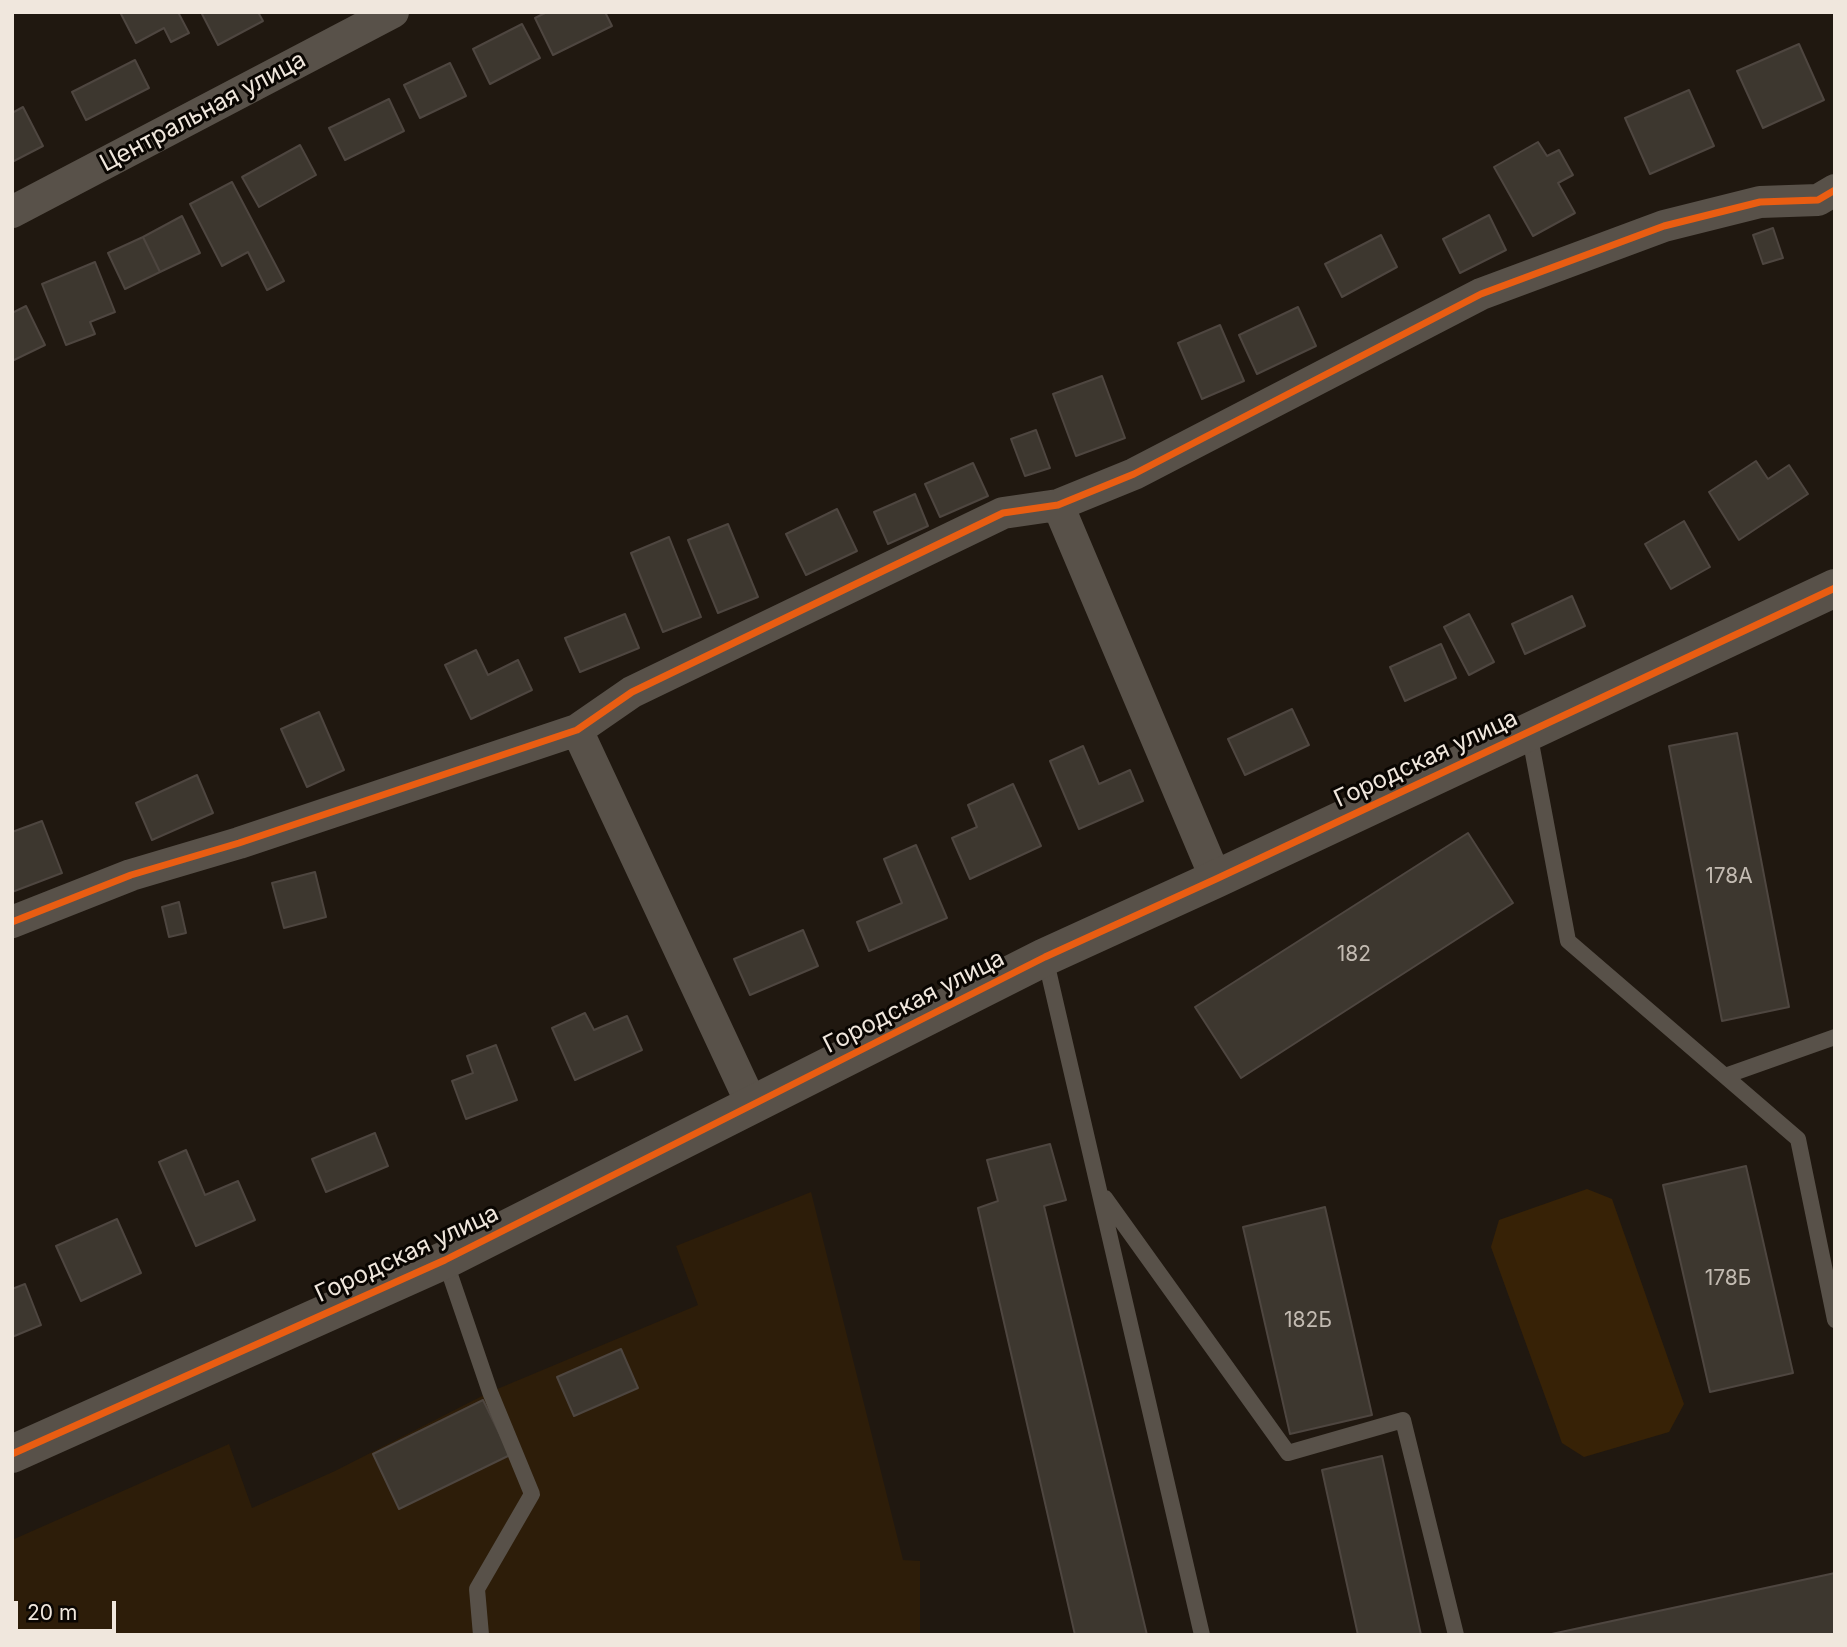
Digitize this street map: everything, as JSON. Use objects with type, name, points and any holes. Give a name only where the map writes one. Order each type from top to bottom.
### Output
[{"type":"street","name":"Центральная улица","points":[[12,212],[393,12]]},
{"type":"street","points":[[12,922],[131,875],[239,843],[577,730],[632,692],[1003,513],[1058,505],[1133,474],[1481,294],[1664,226],[1760,202],[1818,200],[1835,190]]},
{"type":"street","points":[[1058,505],[1216,878]]},
{"type":"street","name":"Городская улица","points":[[12,1454],[446,1260],[1045,957],[1835,588]]},
{"type":"street","points":[[577,730],[752,1105]]},
{"type":"lane","points":[[1530,732],[1568,941],[1798,1139],[1835,1320]]},
{"type":"lane","points":[[1045,957],[1202,1635]]},
{"type":"lane","points":[[1724,1076],[1835,1037]]},
{"type":"lane","points":[[1100,1191],[1288,1453],[1403,1420],[1456,1635]]},
{"type":"lane","points":[[446,1260],[490,1392],[532,1493],[477,1588],[481,1635]]},
{"type":"shaded area","points":[[1587,1189],[1612,1199],[1684,1404],[1669,1432],[1584,1457],[1562,1443],[1491,1247],[1499,1220]]},
{"type":"shaded area","points":[[811,1192],[903,1560],[920,1561],[920,1635],[12,1635],[12,1540],[229,1444],[252,1508],[335,1471],[490,1392],[698,1305],[676,1246]]},
{"type":"building","points":[[120,12],[178,12],[189,33],[171,42],[164,28],[136,43]]},
{"type":"building","points":[[201,12],[258,12],[263,21],[218,45]]},
{"type":"building","points":[[547,12],[605,12],[612,26],[553,55],[535,18]]},
{"type":"building","points":[[522,24],[540,58],[490,84],[473,49]]},
{"type":"building","points":[[1799,44],[1824,100],[1763,128],[1737,71]]},
{"type":"building","points":[[135,60],[149,88],[86,120],[72,92]]},
{"type":"building","points":[[450,63],[466,96],[420,118],[404,85]]},
{"type":"building","points":[[1689,90],[1714,146],[1650,174],[1625,118]]},
{"type":"building","points":[[389,99],[404,131],[345,160],[329,128]]},
{"type":"building","points":[[23,107],[43,146],[12,162],[12,113]]},
{"type":"building","points":[[1538,142],[1547,156],[1559,150],[1573,175],[1558,183],[1575,213],[1533,236],[1494,167]]},
{"type":"building","points":[[300,145],[316,175],[259,207],[242,177]]},
{"type":"building","points":[[232,182],[284,281],[267,290],[248,252],[222,266],[190,204]]},
{"type":"building","points":[[1489,215],[1506,250],[1460,273],[1443,239]]},
{"type":"building","points":[[182,216],[200,253],[160,272],[143,237]]},
{"type":"building","points":[[1773,228],[1783,258],[1763,264],[1753,235]]},
{"type":"building","points":[[1381,235],[1397,267],[1342,297],[1325,264]]},
{"type":"building","points":[[143,237],[160,272],[125,289],[108,253]]},
{"type":"building","points":[[95,262],[115,312],[90,322],[95,334],[66,345],[42,284]]},
{"type":"building","points":[[26,306],[45,345],[12,361],[12,313]]},
{"type":"building","points":[[1298,307],[1316,346],[1257,374],[1239,335]]},
{"type":"building","points":[[1220,325],[1244,381],[1202,399],[1178,343]]},
{"type":"building","points":[[1102,376],[1125,438],[1076,456],[1053,394]]},
{"type":"building","points":[[1036,430],[1050,468],[1025,476],[1011,439]]},
{"type":"building","points":[[1756,461],[1768,479],[1789,465],[1808,494],[1739,540],[1709,492]]},
{"type":"building","points":[[973,463],[988,496],[940,517],[925,484]]},
{"type":"building","points":[[915,494],[928,526],[888,544],[874,512]]},
{"type":"building","points":[[837,509],[857,551],[806,575],[786,534]]},
{"type":"building","points":[[1684,521],[1710,567],[1671,589],[1645,544]]},
{"type":"building","points":[[728,524],[758,597],[718,613],[688,540]]},
{"type":"building","points":[[669,537],[701,617],[663,632],[631,553]]},
{"type":"building","points":[[1572,596],[1585,626],[1525,654],[1512,624]]},
{"type":"building","points":[[625,614],[639,648],[580,672],[565,638]]},
{"type":"building","points":[[1469,614],[1494,662],[1469,675],[1444,627]]},
{"type":"building","points":[[1441,644],[1456,678],[1405,701],[1390,667]]},
{"type":"building","points":[[476,650],[488,675],[518,660],[532,690],[471,719],[445,665]]},
{"type":"building","points":[[1292,709],[1309,745],[1245,775],[1228,739]]},
{"type":"building","points":[[319,712],[344,770],[307,787],[281,729]]},
{"type":"building","points":[[1737,733],[1789,1007],[1722,1021],[1669,746]]},
{"type":"building","points":[[1083,746],[1099,784],[1130,770],[1143,801],[1079,829],[1050,761]]},
{"type":"building","points":[[197,775],[213,813],[152,840],[136,803]]},
{"type":"building","points":[[1013,784],[1041,846],[970,879],[952,838],[977,827],[968,805]]},
{"type":"building","points":[[42,821],[62,873],[12,892],[12,832]]},
{"type":"building","points":[[1468,833],[1513,903],[1241,1078],[1195,1007]]},
{"type":"building","points":[[916,845],[947,918],[869,951],[857,922],[902,903],[884,859]]},
{"type":"building","points":[[315,872],[326,917],[284,928],[272,883]]},
{"type":"building","points":[[179,902],[186,933],[169,937],[162,907]]},
{"type":"building","points":[[803,930],[818,966],[750,995],[734,959]]},
{"type":"building","points":[[585,1013],[594,1030],[627,1016],[642,1050],[575,1080],[552,1028]]},
{"type":"building","points":[[496,1045],[517,1100],[466,1119],[452,1081],[473,1073],[467,1056]]},
{"type":"building","points":[[375,1133],[388,1166],[326,1192],[312,1159]]},
{"type":"building","points":[[1050,1144],[1066,1200],[1044,1206],[1147,1635],[1075,1635],[978,1208],[998,1201],[987,1160]]},
{"type":"building","points":[[186,1150],[205,1195],[238,1181],[255,1220],[196,1246],[159,1162]]},
{"type":"building","points":[[1746,1166],[1793,1373],[1710,1392],[1663,1185]]},
{"type":"building","points":[[1325,1207],[1372,1415],[1290,1434],[1243,1227]]},
{"type":"building","points":[[117,1219],[141,1273],[81,1301],[56,1246]]},
{"type":"building","points":[[25,1284],[41,1325],[12,1337],[12,1289]]},
{"type":"building","points":[[621,1349],[638,1388],[574,1416],[557,1377]]},
{"type":"building","points":[[483,1400],[510,1455],[399,1509],[373,1454]]},
{"type":"building","points":[[1382,1456],[1421,1635],[1358,1635],[1322,1470]]},
{"type":"building","points":[[1835,1573],[1835,1635],[1547,1635]]},
{"type":"cycle path","points":[[12,922],[131,875],[239,843],[577,730],[632,692],[1003,513],[1058,505],[1134,474],[1481,294],[1664,226],[1760,202],[1818,200],[1835,190]]},
{"type":"cycle path","points":[[12,1454],[445,1260],[1045,957],[1835,588]]}]
